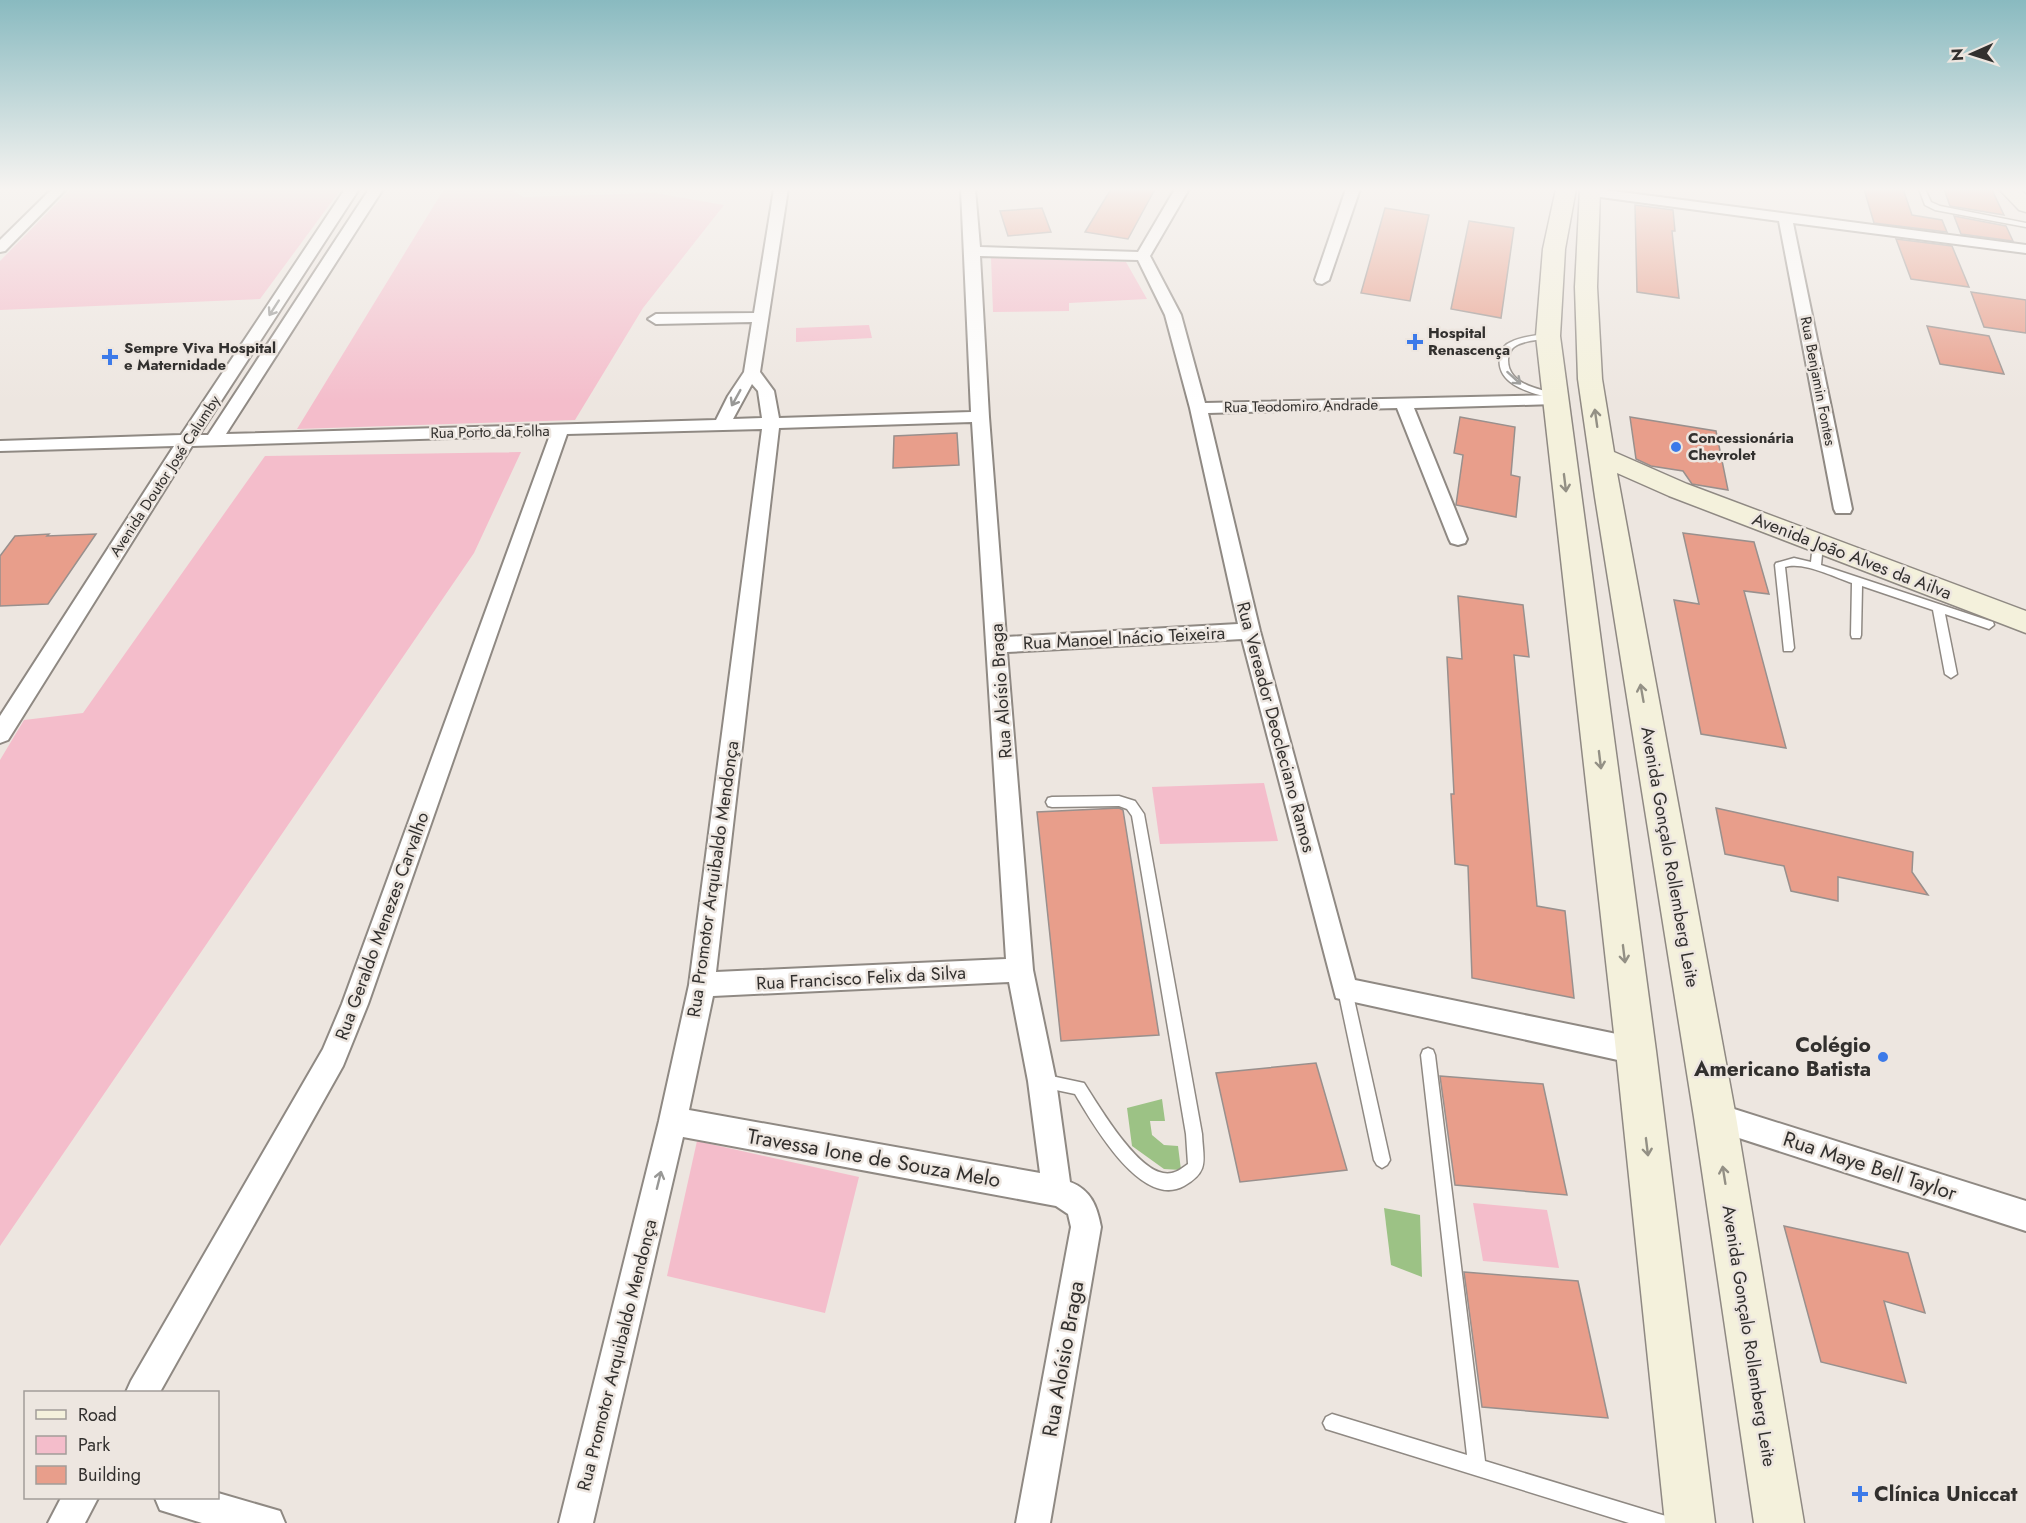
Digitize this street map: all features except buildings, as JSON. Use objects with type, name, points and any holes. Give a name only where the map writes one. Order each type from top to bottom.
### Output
[{"type":"main road","points":[[1553,260],[1548,336],[1636,1051],[1690,1523]]},
{"type":"main road","name":"Avenida Gonçalo Rollemberg Leite","points":[[1584,260],[1590,379],[1608,497],[1715,1117],[1779,1523]]},
{"type":"main road","name":"Avenida João Alves da Ailva","points":[[1602,456],[1817,556],[2026,622]]},
{"type":"main road","name":"Avenida João Alves da Ailva","points":[[1608,497],[1638,490],[1678,490]]},
{"type":"street","points":[[304,261],[327,260]]},
{"type":"street","points":[[214,439],[329,260]]},
{"type":"street","points":[[722,425],[736,396],[752,372],[770,260]]},
{"type":"street","name":"Rua Aloísio Braga","points":[[973,260],[980,417],[1020,970],[1065,1194],[1084,1210],[1086,1227],[1033,1523]]},
{"type":"street","name":"Rua Vereador Deocleciano Ramos","points":[[1145,260],[1173,315],[1198,408],[1250,631],[1345,990]]},
{"type":"street","points":[[1322,280],[1329,260]]},
{"type":"street","name":"Rua Benjamin Fontes","points":[[1794,260],[1843,509]]},
{"type":"street","name":"Avenida Doutor José Calumby","points":[[3,725],[304,261]]},
{"type":"street","points":[[656,319],[762,316]]},
{"type":"street","name":"Rua Promotor Arquibaldo Mendonça","points":[[576,1523],[673,1121],[702,985],[771,423],[766,391],[752,372]]},
{"type":"street","name":"Rua Teodomiro Andrade","points":[[1198,408],[1555,398]]},
{"type":"street","name":"Rua Teodomiro Andrade","points":[[1404,404],[1458,538]]},
{"type":"street","points":[[209,407],[234,407]]},
{"type":"street","name":"Rua Porto da Folha","points":[[0,446],[980,417]]},
{"type":"street","name":"Rua Geraldo Menezes Carvalho","points":[[143,1391],[333,1057],[355,1004],[560,430]]},
{"type":"street","name":"Rua Manoel Inácio Teixeira","points":[[998,645],[1250,631]]},
{"type":"street","name":"Rua Francisco Felix da Silva","points":[[702,985],[1020,970]]},
{"type":"street","points":[[1345,990],[1636,1051]]},
{"type":"street","name":"Rua Maye Bell Taylor","points":[[1715,1117],[2026,1216]]},
{"type":"street","name":"Travessa Ione de Souza Melo","points":[[673,1121],[1065,1194]]},
{"type":"street","points":[[65,1523],[80,1499]]},
{"type":"street","points":[[179,1499],[268,1523]]},
{"type":"lane","points":[[1548,336],[1514,343],[1505,351],[1503,366],[1511,379],[1529,389],[1555,398]]},
{"type":"lane","points":[[1788,648],[1780,565],[1786,561],[1800,562],[1817,556],[1857,580],[1989,625]]},
{"type":"lane","points":[[1856,636],[1857,580]]},
{"type":"lane","points":[[1938,608],[1951,674]]},
{"type":"lane","points":[[1042,1081],[1079,1088],[1095,1115],[1131,1163],[1150,1177],[1166,1182],[1182,1181],[1196,1168],[1194,1134],[1138,814],[1131,805],[1119,801],[1052,802]]},
{"type":"lane","points":[[1345,990],[1382,1160]]},
{"type":"lane","points":[[1428,1055],[1477,1467]]},
{"type":"lane","points":[[1332,1423],[1659,1523]]},
{"type":"green space","points":[[289,260],[260,299],[0,310],[0,261]]},
{"type":"green space","points":[[400,260],[681,260],[643,308],[575,420],[297,429]]},
{"type":"green space","points":[[991,260],[1126,262],[1147,299],[1069,303],[1069,311],[993,312]]},
{"type":"green space","points":[[869,325],[872,338],[796,342],[796,328]]},
{"type":"green space","points":[[521,452],[474,553],[0,1246],[0,760],[24,720],[83,713],[265,456]]},
{"type":"green space","points":[[1264,783],[1278,841],[1160,844],[1152,787]]},
{"type":"green space","points":[[697,1141],[859,1177],[825,1313],[667,1276]]},
{"type":"green space","points":[[1473,1203],[1547,1210],[1559,1268],[1483,1261]]},
{"type":"shaded area","points":[[1162,1099],[1165,1121],[1150,1121],[1152,1135],[1164,1145],[1178,1146],[1181,1170],[1164,1169],[1132,1146],[1127,1108]]},
{"type":"shaded area","points":[[1384,1208],[1420,1215],[1422,1277],[1391,1265]]},
{"type":"place","name":"Hospital Renascença","points":[[1415,342]]},
{"type":"place","name":"Sempre Viva Hospital e Maternidade","points":[[110,357]]},
{"type":"place","name":"Concessionária Chevrolet","points":[[1676,447]]},
{"type":"place","name":"Colégio Americano Batista","points":[[1883,1057]]},
{"type":"place","name":"Clínica Uniccat","points":[[1860,1494]]}]
